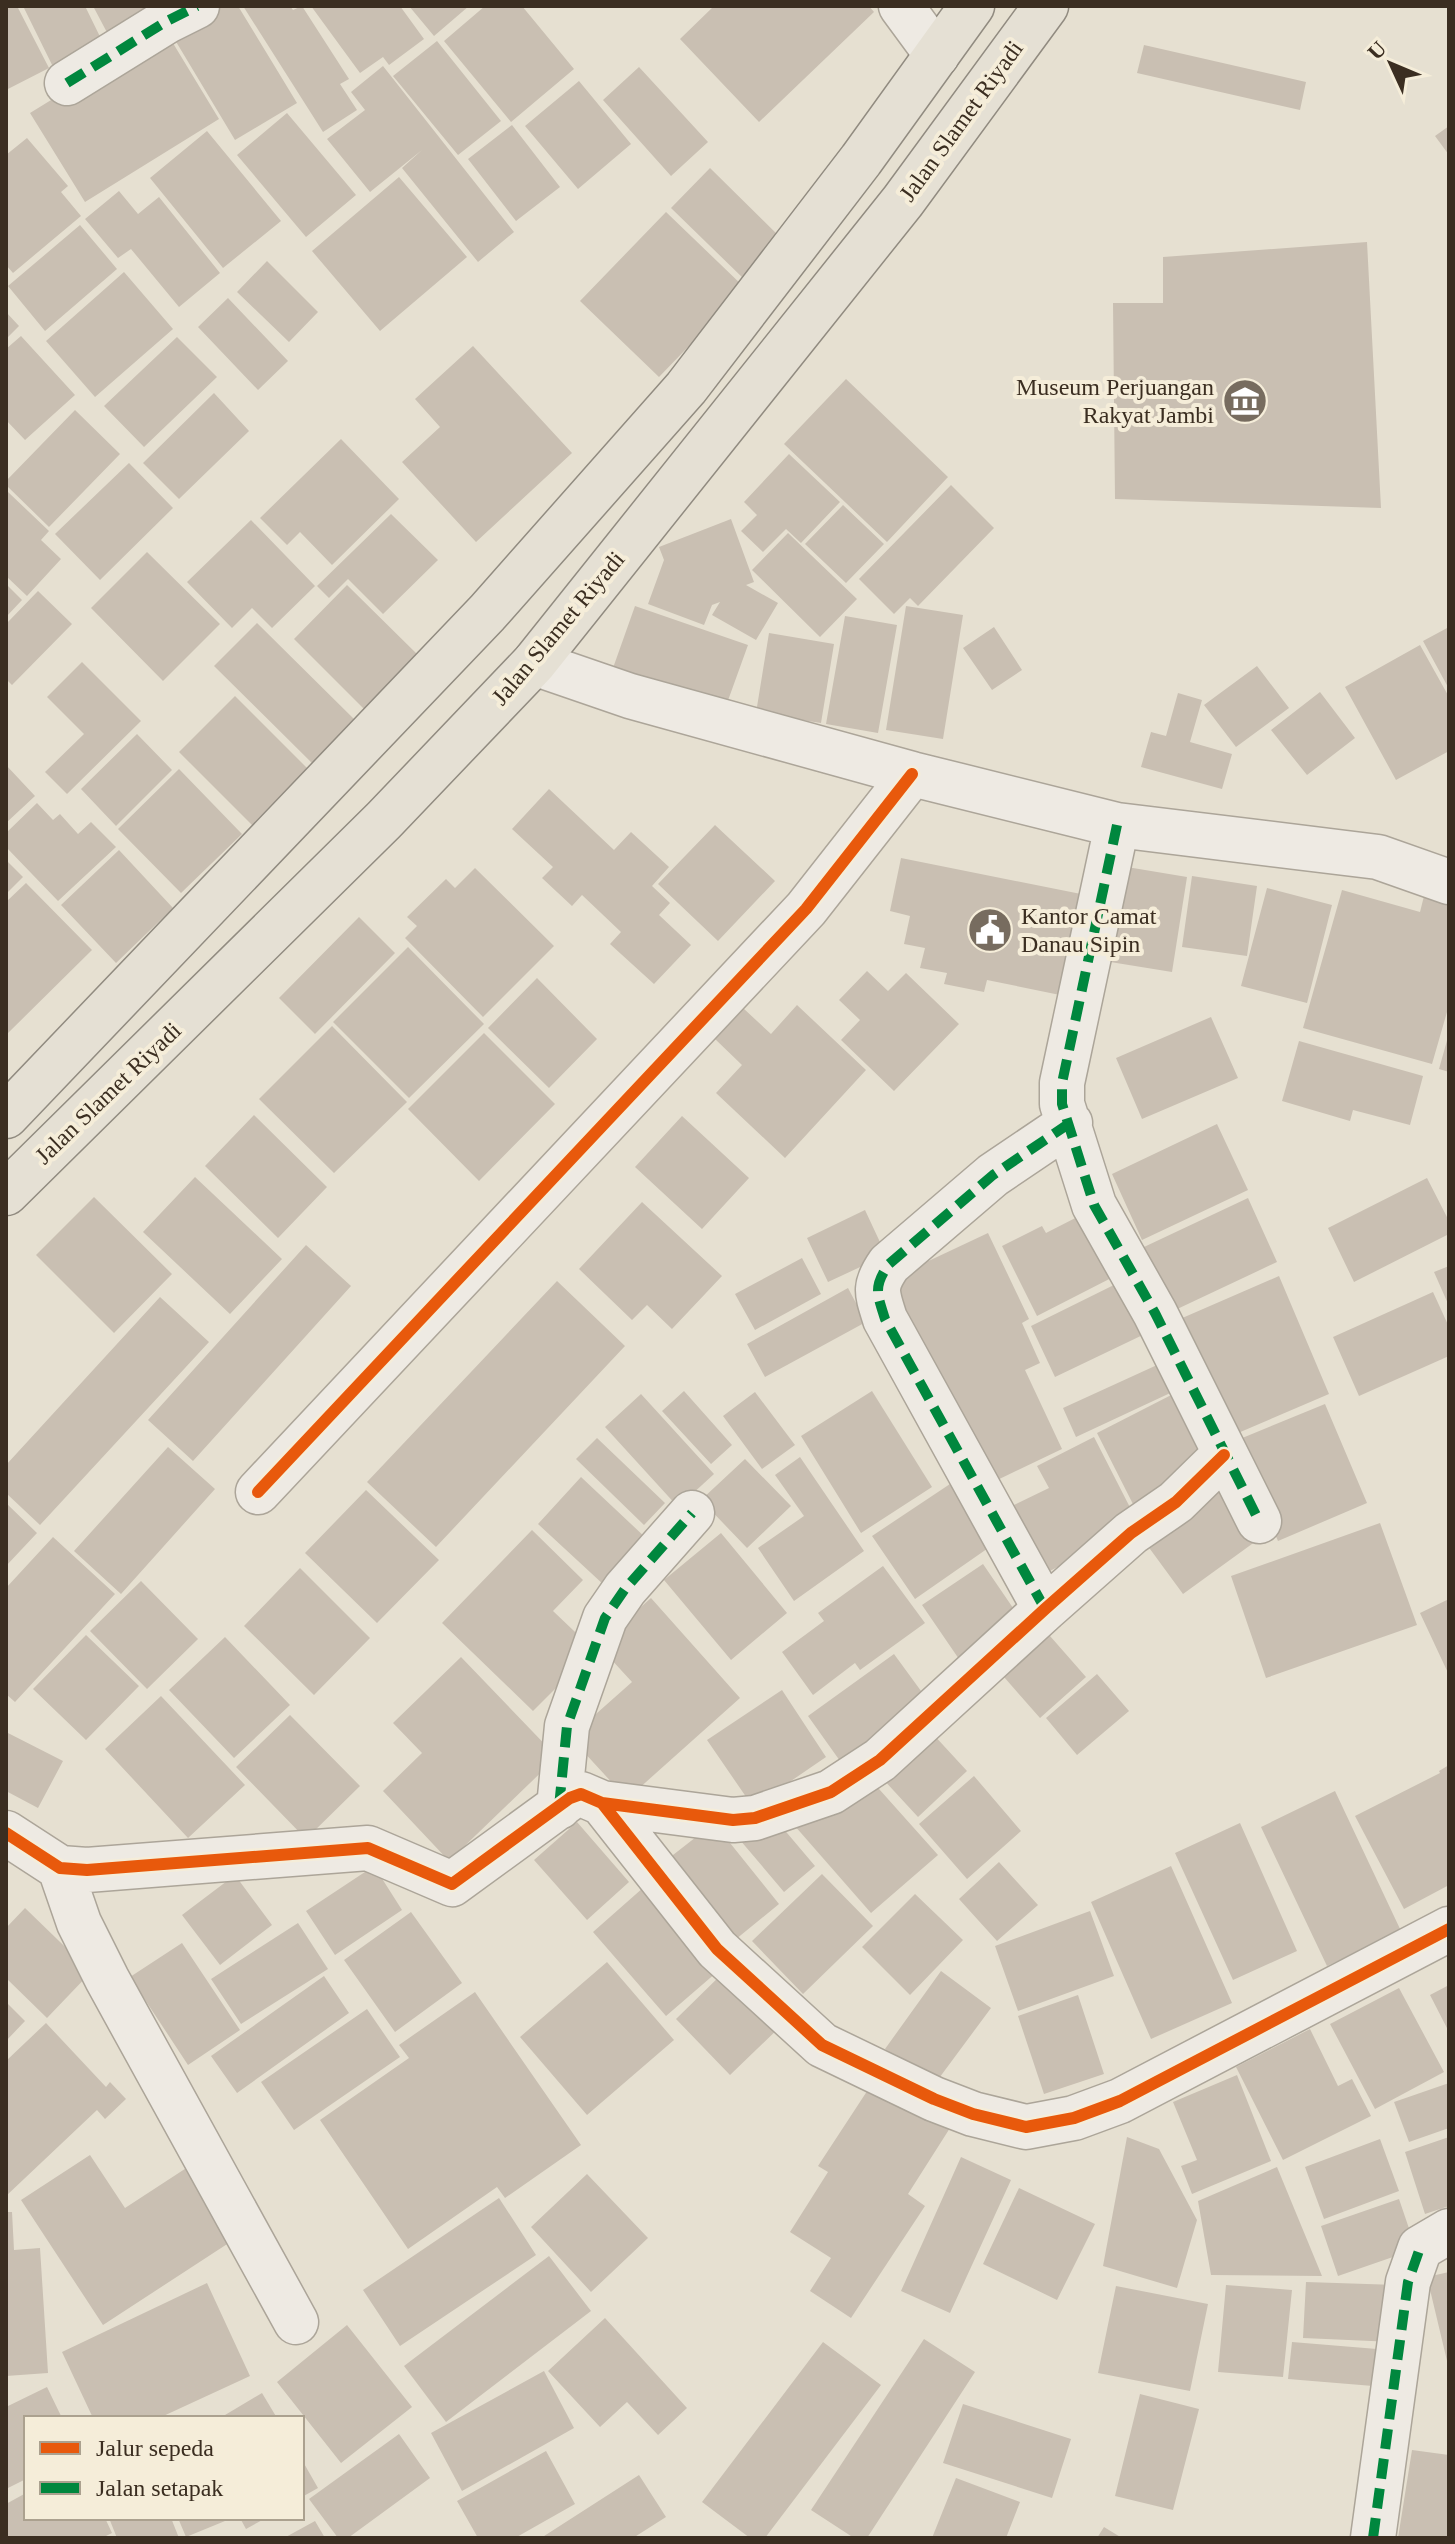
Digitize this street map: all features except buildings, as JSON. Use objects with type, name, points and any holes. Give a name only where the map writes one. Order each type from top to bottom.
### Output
[{"type":"main road","points":[[6,1116],[487,613],[686,388],[861,160],[972,6]]},
{"type":"main road","name":"Jalan Slamet Riyadi","points":[[6,1193],[384,820],[534,663],[893,213],[1046,6]]},
{"type":"main road","points":[[137,978],[182,1020]]},
{"type":"street","points":[[67,83],[197,6]]},
{"type":"street","points":[[901,6],[937,55]]},
{"type":"street","points":[[534,663],[630,696],[912,774],[1117,825],[1378,857],[1449,882]]},
{"type":"street","points":[[258,1492],[806,909],[912,774]]},
{"type":"street","points":[[1117,825],[1062,1083],[1062,1104],[1094,1205],[1155,1313],[1259,1521]]},
{"type":"street","points":[[1045,1609],[885,1319],[877,1292],[879,1279],[901,1254],[993,1175],[1070,1123]]},
{"type":"street","points":[[6,1833],[60,1868],[87,1870],[368,1848],[443,1883],[452,1884],[581,1794],[602,1803],[733,1820],[755,1818],[831,1792],[880,1760],[1045,1609],[1131,1533],[1176,1502],[1224,1455]]},
{"type":"street","points":[[559,1807],[567,1726],[605,1618],[625,1589],[692,1513]]},
{"type":"street","points":[[602,1803],[717,1949],[822,2045],[934,2099],[973,2114],[1026,2127],[1074,2118],[1120,2101],[1449,1929]]},
{"type":"street","points":[[60,1868],[79,1923],[107,1979],[296,2322]]},
{"type":"street","points":[[1373,2538],[1408,2282],[1420,2248],[1449,2231]]},
{"type":"marked path","points":[[67,83],[197,6]]},
{"type":"marked path","points":[[1117,825],[1062,1083],[1062,1104],[1094,1205],[1155,1313],[1259,1521]]},
{"type":"marked path","points":[[1045,1609],[885,1319],[878,1290],[880,1279],[889,1264],[993,1175],[1070,1123]]},
{"type":"marked path","points":[[559,1807],[567,1726],[605,1618],[625,1589],[692,1513]]},
{"type":"marked path","points":[[1373,2538],[1408,2282],[1420,2248]]},
{"type":"cycle path","points":[[258,1492],[806,909],[912,774]]},
{"type":"cycle path","points":[[602,1803],[733,1820],[755,1818],[831,1792],[880,1760],[1045,1609],[1131,1533],[1176,1502],[1224,1455]]},
{"type":"cycle path","points":[[6,1833],[60,1868],[87,1870],[368,1848],[452,1884],[570,1798],[581,1794],[602,1803],[717,1949],[822,2045],[934,2099],[973,2114],[1026,2127],[1074,2118],[1120,2101],[1449,1929]]},
{"type":"place","name":"Museum Perjuangan Rakyat Jambi","points":[[1245,401]]},
{"type":"place","name":"Kantor Camat Danau Sipin","points":[[990,930]]}]
